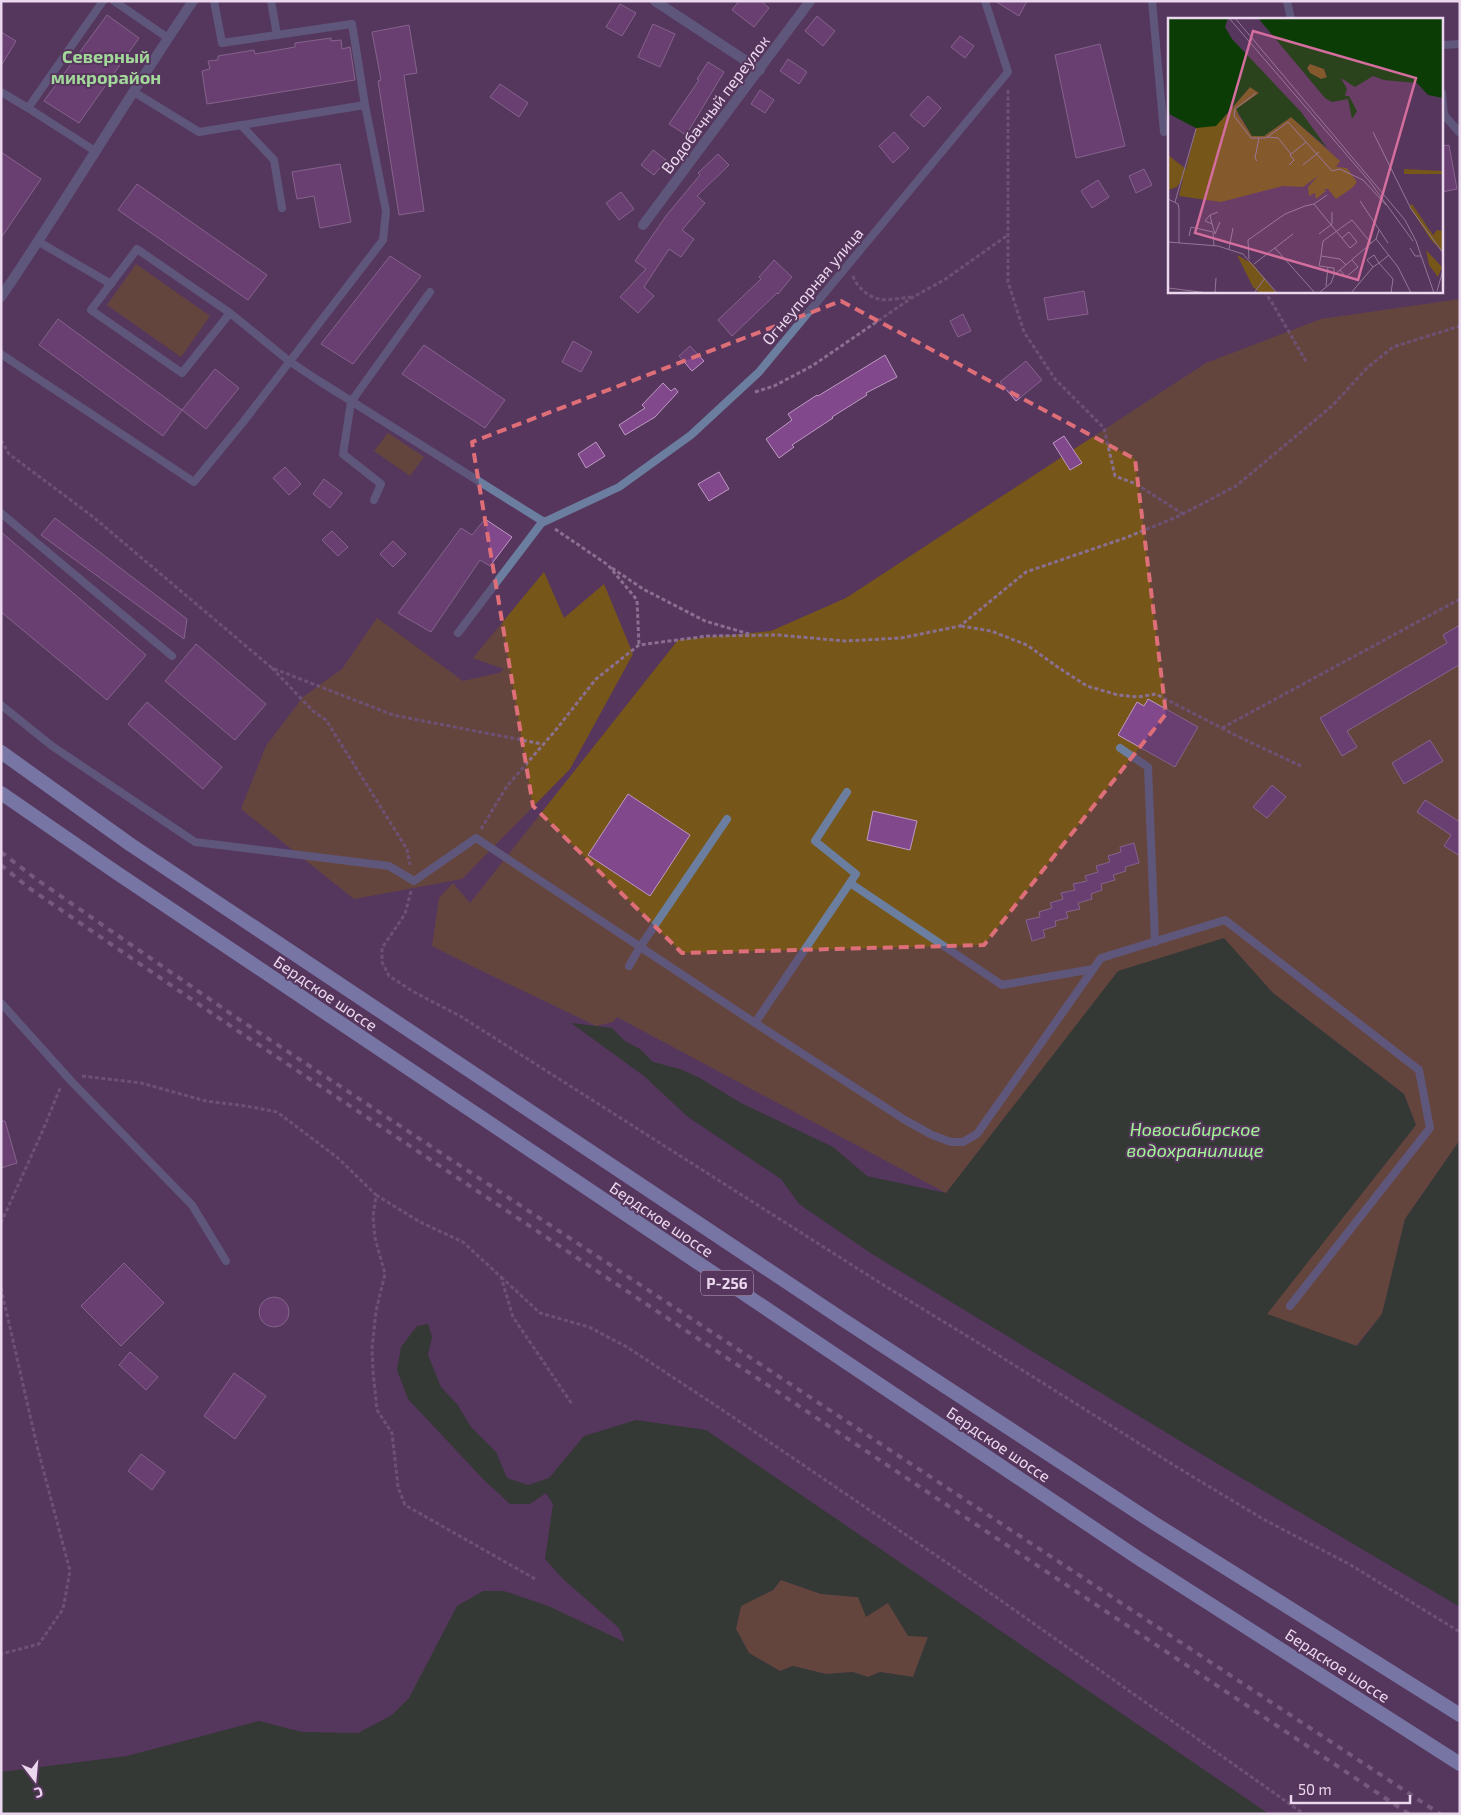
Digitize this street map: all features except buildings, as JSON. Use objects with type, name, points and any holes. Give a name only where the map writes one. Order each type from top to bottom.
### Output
[{"type":"highway","name":"Бердское шоссе","points":[[1,752],[131,845],[842,1319],[1157,1525],[1460,1715]]},
{"type":"highway","name":"Бердское шоссе","points":[[1,793],[114,871],[1138,1558],[1460,1764]]},
{"type":"street","points":[[1,298],[39,242],[168,38],[194,1]]},
{"type":"street","points":[[655,1],[760,70]]},
{"type":"street","name":"Водобачный переулок","points":[[644,225],[810,1]]},
{"type":"lane","points":[[28,108],[103,1]]},
{"type":"lane","points":[[114,1],[168,38]]},
{"type":"lane","points":[[1,354],[194,482],[244,421],[383,240],[386,211],[365,104],[352,24],[222,43],[214,1]]},
{"type":"lane","points":[[271,1],[277,35]]},
{"type":"lane","points":[[985,1],[1008,72]]},
{"type":"lane","points":[[1152,1],[1164,132]]},
{"type":"lane","points":[[1287,1],[1291,18]]},
{"type":"lane","points":[[1444,45],[1460,44]]},
{"type":"lane","name":"Огнеупорная улица","points":[[544,522],[619,487],[691,435],[759,372],[1008,72]]},
{"type":"lane","points":[[1,92],[95,151]]},
{"type":"lane","points":[[134,92],[199,132],[365,104]]},
{"type":"lane","points":[[1444,116],[1460,133]]},
{"type":"lane","points":[[241,125],[274,160],[282,208]]},
{"type":"lane","points":[[39,242],[111,284]]},
{"type":"lane","points":[[230,313],[182,373],[92,310],[137,249],[230,313],[289,361],[351,402],[544,522],[458,633]]},
{"type":"lane","points":[[374,500],[381,484],[343,454],[351,402],[430,292]]},
{"type":"lane","points":[[1,513],[172,656]]},
{"type":"lane","points":[[1,705],[52,746],[195,842],[389,866],[414,881],[476,838],[755,1023],[932,1135],[951,1142],[963,1142],[977,1134],[1101,958],[1225,920],[1419,1070],[1430,1128],[1290,1306]]},
{"type":"lane","points":[[1120,748],[1148,767],[1155,942]]},
{"type":"lane","points":[[755,1023],[856,874],[815,841],[847,792]]},
{"type":"lane","points":[[629,966],[727,819]]},
{"type":"lane","points":[[850,883],[1002,984],[1092,970]]},
{"type":"lane","points":[[1,1003],[66,1074],[192,1205],[226,1261]]},
{"type":"path","points":[[1008,72],[1008,282],[1024,332],[1055,379],[1104,428],[1115,476],[1136,484],[1183,514]]},
{"type":"path","points":[[729,399],[774,386],[812,366],[913,297],[944,280],[1009,234]]},
{"type":"path","points":[[848,264],[855,282],[864,292],[871,296],[878,299],[913,297]]},
{"type":"path","points":[[1265,292],[1272,301],[1307,363]]},
{"type":"path","points":[[960,626],[1026,572],[1126,538],[1183,514],[1236,486],[1332,406],[1367,368],[1393,347],[1460,326]]},
{"type":"path","points":[[1,440],[9,454],[92,516],[272,668],[314,711],[326,720],[407,849],[414,881],[405,914],[382,948],[382,962],[388,976],[468,1021],[869,1276],[995,1352],[1180,1469],[1263,1519],[1349,1564],[1460,1632]]},
{"type":"path","points":[[544,522],[643,589],[705,621],[752,635]]},
{"type":"path","points":[[608,565],[637,600],[640,645]]},
{"type":"path","points":[[1221,728],[1460,599]]},
{"type":"path","points":[[476,838],[508,786],[596,679],[640,645],[708,636],[752,635],[845,641],[901,638],[960,626],[991,631],[1027,645],[1087,686],[1118,695],[1138,697],[1156,694],[1221,728],[1301,766]]},
{"type":"path","points":[[272,668],[393,715],[543,745]]},
{"type":"path","points":[[1,1223],[66,1074],[141,1083],[206,1101],[278,1112],[338,1158],[376,1195],[420,1222],[463,1242],[540,1313],[589,1327],[627,1347],[959,1571],[1304,1814]]},
{"type":"path","points":[[376,1195],[373,1217],[375,1238],[385,1274],[376,1311],[372,1349],[373,1371],[377,1410],[392,1433],[396,1478],[401,1496],[405,1505],[537,1580]]},
{"type":"path","points":[[501,1277],[513,1317],[572,1404]]},
{"type":"path","points":[[1,1288],[37,1446],[70,1571],[63,1609],[39,1644],[1,1654]]},
{"type":"highlighted area","points":[[841,301],[1135,459],[1166,714],[984,945],[682,953],[533,806],[472,442]]},
{"type":"shaded area","points":[[136,264],[210,316],[181,357],[107,305]]},
{"type":"shaded area","points":[[1460,299],[1460,1140],[1405,1219],[1382,1314],[1356,1346],[1266,1314],[1416,1125],[1404,1094],[1273,993],[1224,939],[1118,972],[946,1193],[617,1017],[613,1022],[596,1026],[432,946],[439,898],[453,883],[470,903],[678,640],[771,631],[846,598],[1206,363],[1321,319]]},
{"type":"shaded area","points":[[388,433],[424,457],[410,476],[374,451]]},
{"type":"shaded area","points":[[544,572],[564,618],[604,584],[633,654],[570,769],[462,879],[354,899],[241,809],[266,746],[303,697],[342,669],[377,618],[463,681],[499,673],[504,669],[473,658]]},
{"type":"shaded area","points":[[781,1580],[821,1594],[888,1602],[908,1635],[928,1637],[913,1677],[880,1672],[868,1677],[853,1672],[826,1674],[793,1666],[780,1671],[749,1653],[736,1629],[741,1605],[773,1590]]},
{"type":"water","name":"Новосибирское водохранилище","points":[[1224,938],[1273,993],[1404,1094],[1416,1125],[1267,1314],[1357,1346],[1382,1314],[1405,1219],[1460,1140],[1460,1607],[1218,1464],[872,1254],[799,1204],[781,1179],[688,1117],[644,1076],[571,1023],[612,1028],[625,1041],[640,1049],[653,1062],[680,1069],[700,1078],[741,1103],[833,1147],[867,1176],[946,1193],[1118,971]]},
{"type":"water","points":[[428,1324],[432,1337],[428,1355],[441,1387],[457,1404],[471,1427],[496,1452],[507,1478],[528,1485],[549,1478],[584,1436],[636,1420],[706,1430],[1269,1814],[1,1814],[1,1772],[127,1756],[259,1721],[302,1732],[358,1733],[392,1715],[409,1698],[457,1606],[483,1591],[504,1591],[548,1606],[625,1642],[619,1628],[563,1579],[545,1559],[553,1504],[546,1493],[530,1504],[510,1504],[484,1480],[408,1399],[397,1370],[401,1347],[417,1326]],"holes":[[[781,1580],[821,1594],[858,1597],[866,1617],[888,1603],[908,1636],[928,1637],[913,1677],[880,1672],[868,1677],[853,1672],[826,1674],[793,1666],[780,1671],[749,1653],[736,1629],[741,1606],[773,1590]]]},
{"type":"railway","points":[[1,852],[36,879],[237,1018],[1440,1814]]},
{"type":"railway","points":[[1,865],[29,888],[232,1027],[1409,1814]]},
{"type":"district","name":"Северный микрорайон","points":[[106,66]]}]
